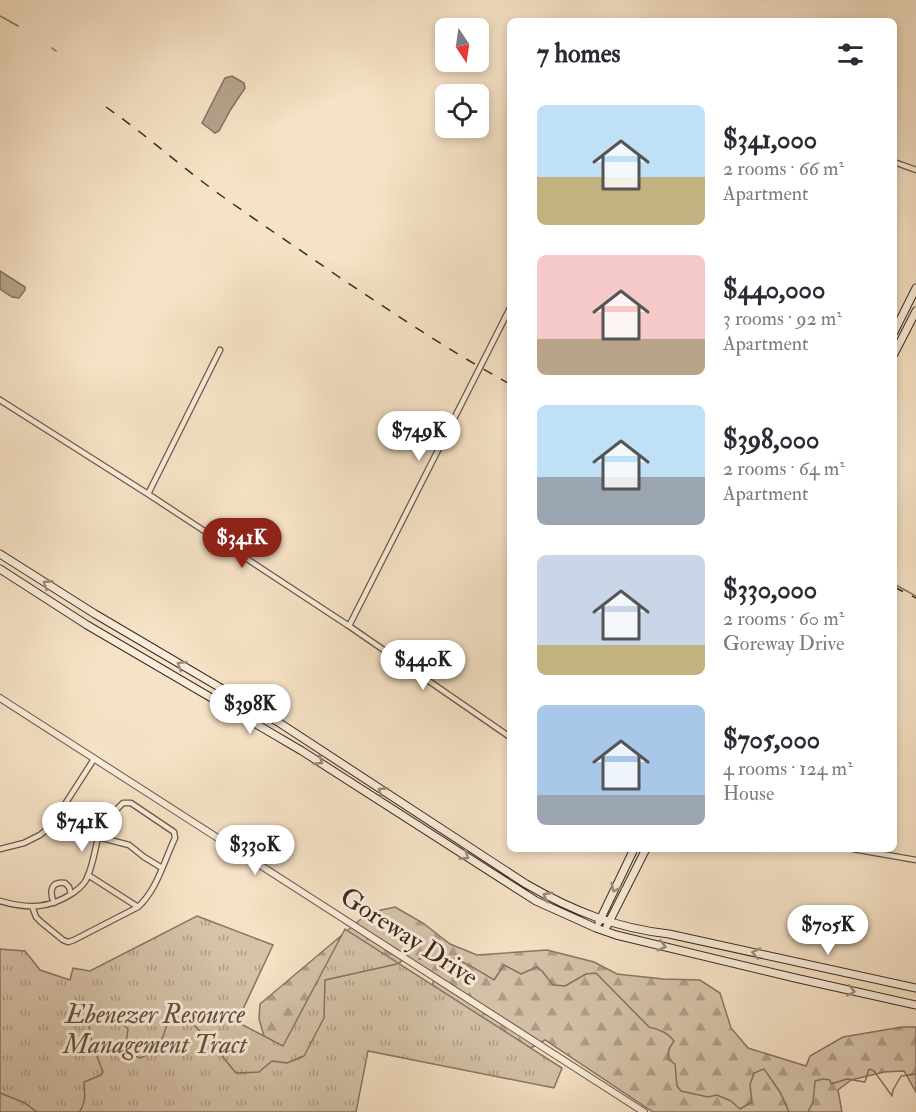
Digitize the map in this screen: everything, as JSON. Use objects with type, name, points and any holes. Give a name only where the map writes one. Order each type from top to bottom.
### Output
[{"type":"main road","points":[[897,326],[916,288]]},
{"type":"main road","points":[[897,348],[916,311]]},
{"type":"main road","points":[[0,554],[95,614],[275,720],[526,884],[564,904],[600,919],[641,931],[669,934],[916,988]]},
{"type":"main road","points":[[0,569],[87,625],[303,751],[536,901],[605,931],[734,964],[916,1005]]},
{"type":"main road","points":[[596,928],[633,852]]},
{"type":"main road","points":[[605,931],[644,852]]},
{"type":"street","points":[[897,163],[916,170]]},
{"type":"street","points":[[349,626],[507,314]]},
{"type":"street","points":[[148,494],[220,350]]},
{"type":"street","points":[[0,400],[349,626],[507,735]]},
{"type":"street","name":"Goreway Drive","points":[[0,698],[644,1112]]},
{"type":"street","points":[[0,849],[24,843],[51,826],[94,759]]},
{"type":"street","points":[[32,906],[38,920],[68,942],[138,907],[145,900],[175,838],[174,832],[131,803],[123,803],[98,828]]},
{"type":"street","points":[[0,901],[46,906],[65,898],[81,887],[88,875],[99,834],[98,828],[91,820],[65,804]]},
{"type":"street","points":[[98,837],[129,845],[162,868]]},
{"type":"street","points":[[869,852],[916,860]]},
{"type":"street","points":[[88,875],[138,907]]},
{"type":"street","points":[[54,903],[52,889],[54,884],[65,883],[71,894]]},
{"type":"green space","points":[[395,907],[423,923],[450,944],[477,955],[547,950],[594,962],[617,974],[700,980],[720,993],[731,1028],[748,1048],[806,1066],[810,1056],[843,1037],[902,1027],[916,1027],[916,1092],[904,1071],[884,1072],[851,1080],[838,1090],[842,1112],[653,1112],[545,1040],[511,1059],[418,1045],[434,979],[404,958],[394,969],[366,1038],[85,1112],[266,1043],[259,1019],[260,1004],[361,919],[372,912]]},
{"type":"green space","name":"Ebenezer Resource Management Tract","points":[[197,916],[273,945],[237,1022],[283,1046],[345,929],[562,1068],[554,1088],[368,1051],[356,1112],[0,1112],[0,949],[25,951],[40,970],[70,980],[73,968],[90,971]]},
{"type":"shaded area","points":[[232,76],[244,83],[245,88],[219,131],[215,133],[202,123],[225,78]]},
{"type":"shaded area","points":[[0,271],[25,287],[19,298],[12,297],[0,289]]},
{"type":"waterway","points":[[0,16],[18,26]]},
{"type":"waterway","points":[[52,48],[56,51]]},
{"type":"waterway","points":[[897,586],[916,596]]},
{"type":"waterway","points":[[419,959],[444,956],[472,967],[494,980],[504,965],[521,974],[537,967],[553,985],[565,986],[586,974],[596,973],[649,1027],[663,1032],[674,1041],[669,1049],[668,1059],[675,1064],[677,1086],[681,1091],[708,1097],[717,1095],[731,1101],[740,1109],[752,1102],[750,1085],[754,1073],[764,1069],[780,1092],[789,1112]]},
{"type":"waterway","points":[[79,1112],[84,1102],[84,1082],[103,1072],[92,1043],[89,1026],[99,1017],[111,1012],[128,1029],[125,1050],[140,1058],[156,1051],[168,1021],[182,1017],[202,1033],[236,1073],[259,1072],[272,1061],[287,1063],[304,1056],[324,1018],[325,980],[397,964]]},
{"type":"waterway","points":[[808,1112],[813,1102],[815,1081],[830,1080],[831,1084],[847,1079],[865,1082],[869,1069],[874,1071],[892,1096],[901,1076],[916,1074]]},
{"type":"waterway","points":[[0,1093],[25,1103],[37,1112]]},
{"type":"railway","points":[[106,107],[219,194],[339,277],[445,346],[507,382]]},
{"type":"railway","points":[[897,588],[916,598]]}]
